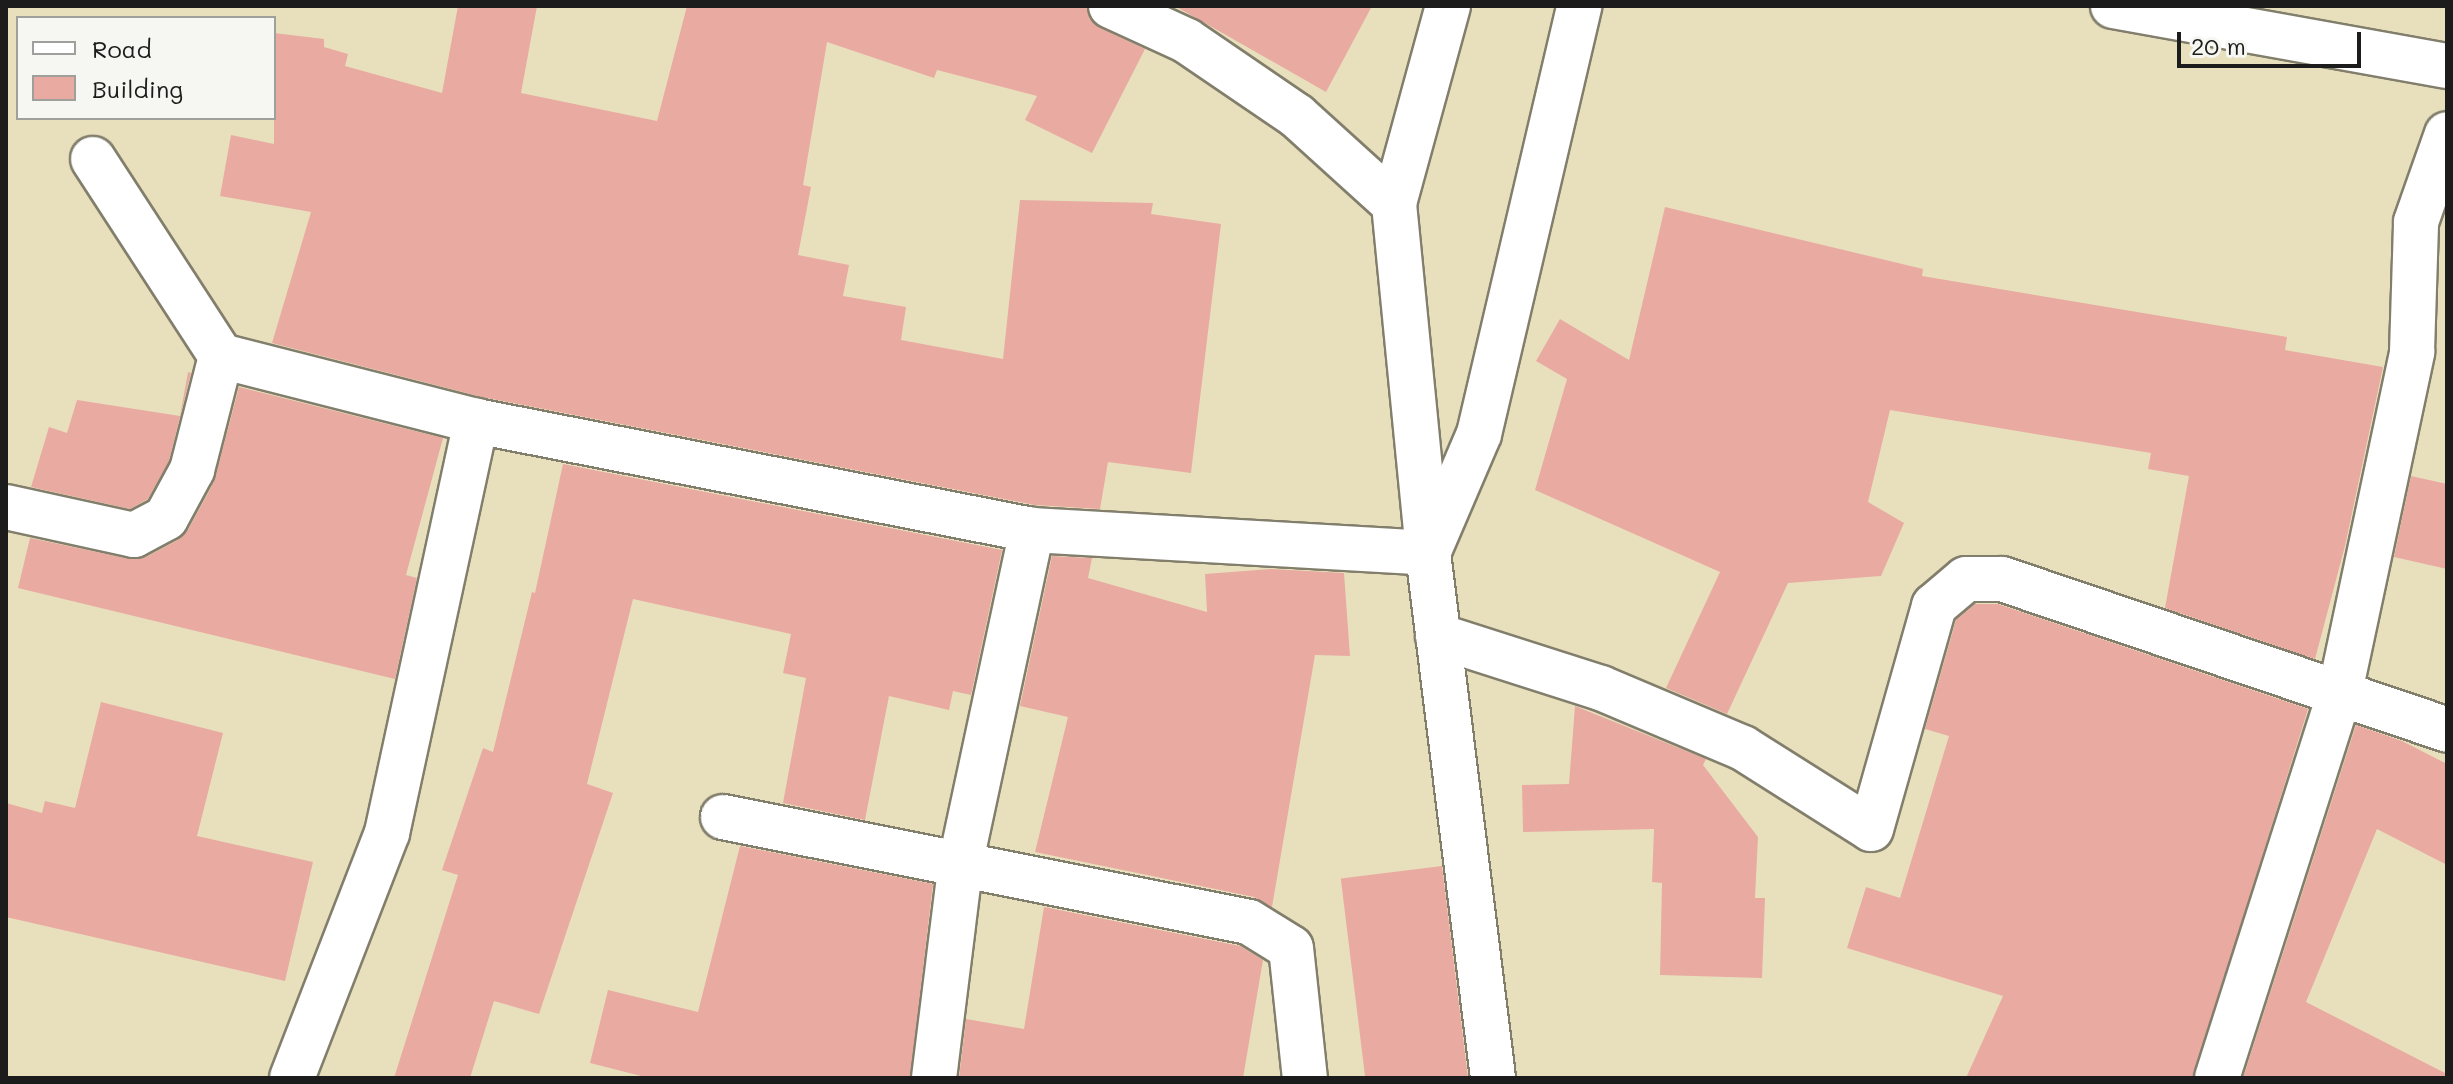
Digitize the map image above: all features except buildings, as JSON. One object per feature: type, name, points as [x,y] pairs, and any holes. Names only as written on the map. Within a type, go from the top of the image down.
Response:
[{"type":"street","points":[[1111,6],[1187,41],[1297,116],[1394,204]]},
{"type":"street","points":[[1448,6],[1394,204],[1428,553],[1493,1078]]},
{"type":"street","points":[[1428,553],[1479,434],[1579,6]]},
{"type":"street","points":[[2113,6],[2447,66]]},
{"type":"street","points":[[2217,1078],[2340,692],[2412,352],[2416,222],[2447,134]]},
{"type":"street","points":[[93,159],[221,356],[476,421],[1032,530],[1428,553]]},
{"type":"street","points":[[6,507],[134,535],[166,518],[192,470],[221,356]]},
{"type":"street","points":[[292,1078],[387,833],[476,421]]},
{"type":"street","points":[[934,1078],[961,861],[1032,530]]},
{"type":"street","points":[[1438,636],[1601,688],[1743,748],[1871,829],[1934,606],[1966,579],[2002,579],[2447,730]]},
{"type":"street","points":[[723,817],[959,866],[961,861]]},
{"type":"street","points":[[961,861],[1249,922],[1291,948],[1305,1078]]}]
